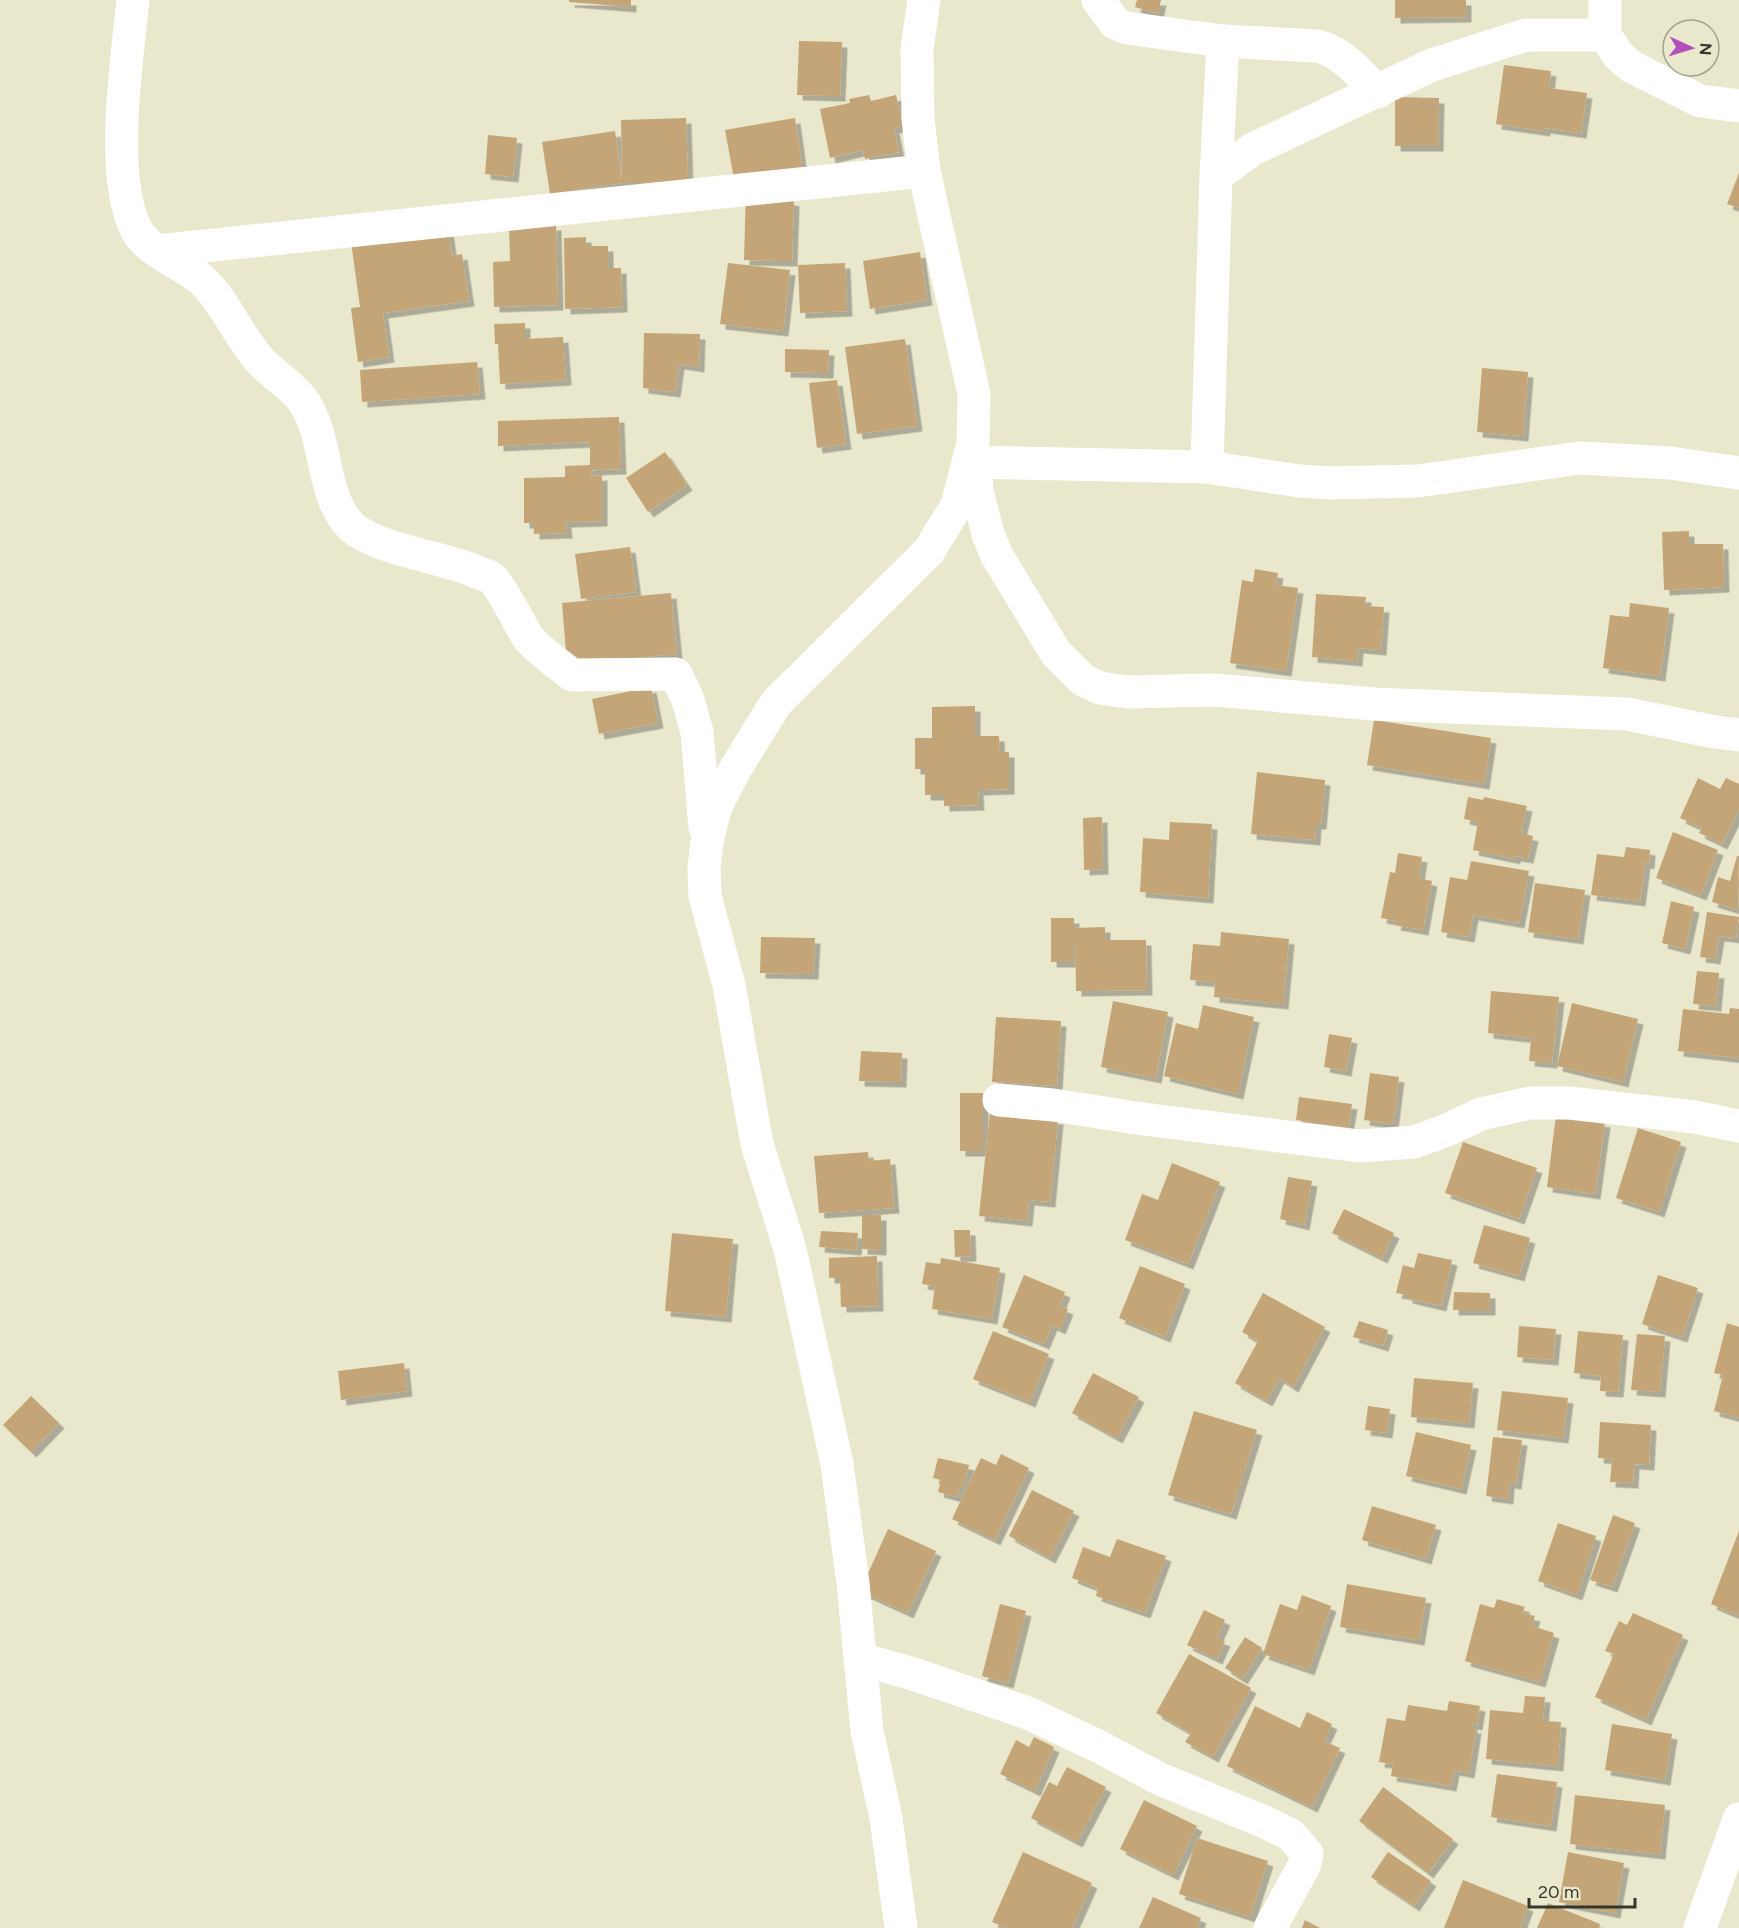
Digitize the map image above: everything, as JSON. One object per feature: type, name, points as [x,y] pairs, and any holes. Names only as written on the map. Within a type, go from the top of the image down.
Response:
[{"type":"street","points":[[134,0],[126,75],[123,140],[124,196],[136,230],[157,251],[186,268],[208,286],[259,360],[301,399],[316,423],[332,492],[341,513],[352,527],[367,537],[387,545],[463,566],[492,579],[529,639],[572,675],[676,674],[688,700],[697,732],[702,814],[707,842]]},
{"type":"street","points":[[924,0],[917,49],[918,119],[924,171],[974,394],[974,453],[977,491],[987,534],[997,555],[1056,652],[1083,680],[1100,688],[1127,692],[1215,690],[1374,704],[1627,714],[1739,735]]},
{"type":"street","points":[[1098,0],[1115,23],[1126,28],[1223,41],[1317,46],[1329,49],[1346,60],[1378,92]]},
{"type":"street","points":[[1605,0],[1605,35],[1618,55],[1632,67],[1700,101],[1739,106]]},
{"type":"street","points":[[1216,176],[1253,149],[1432,65],[1526,35],[1605,35]]},
{"type":"street","points":[[1207,467],[1216,176],[1223,41]]},
{"type":"street","points":[[157,251],[924,171]]},
{"type":"street","points":[[974,453],[1207,467],[1299,481],[1340,483],[1418,482],[1580,458],[1670,463],[1739,473]]},
{"type":"street","points":[[901,1928],[886,1818],[867,1731],[853,1583],[837,1464],[790,1249],[757,1144],[729,985],[705,896],[704,868],[707,842],[720,798],[776,703],[930,551],[957,505],[974,453]]},
{"type":"street","points":[[999,1100],[1053,1105],[1143,1119],[1360,1146],[1414,1142],[1481,1114],[1530,1103],[1569,1103],[1695,1117],[1739,1126]]},
{"type":"street","points":[[860,1659],[910,1673],[1028,1713],[1160,1779],[1291,1835],[1307,1854],[1305,1864],[1270,1928]]},
{"type":"street","points":[[1700,1928],[1736,1836]]},
{"type":"building","points":[[569,0],[631,0],[631,7],[569,2]]},
{"type":"building","points":[[1137,0],[1161,0],[1158,14],[1135,7]]},
{"type":"building","points":[[1395,0],[1466,0],[1466,17],[1395,18]]},
{"type":"building","points":[[799,41],[842,42],[840,96],[797,95]]},
{"type":"building","points":[[1504,65],[1551,71],[1549,88],[1587,93],[1581,133],[1545,128],[1545,131],[1496,124]]},
{"type":"building","points":[[869,95],[871,101],[896,95],[903,126],[894,128],[899,152],[865,159],[863,150],[830,158],[820,109],[850,103],[849,99]]},
{"type":"building","points":[[1395,97],[1439,98],[1438,146],[1395,146]]},
{"type":"building","points":[[686,118],[688,182],[622,183],[550,194],[542,142],[615,131],[622,182],[621,120]]},
{"type":"building","points":[[795,118],[802,168],[734,179],[725,130]]},
{"type":"building","points":[[488,135],[517,138],[513,177],[485,174]]},
{"type":"building","points":[[1739,173],[1739,208],[1727,204]]},
{"type":"building","points":[[746,189],[794,201],[792,261],[744,260]]},
{"type":"building","points":[[556,225],[558,305],[494,307],[493,262],[510,261],[509,227]]},
{"type":"building","points":[[448,228],[452,256],[462,254],[469,301],[383,313],[389,357],[358,362],[351,308],[360,307],[351,242]]},
{"type":"building","points":[[586,237],[586,246],[608,246],[608,268],[621,268],[622,307],[565,309],[564,238]]},
{"type":"building","points":[[920,252],[927,300],[870,309],[863,261]]},
{"type":"building","points":[[728,263],[790,270],[783,331],[720,324]]},
{"type":"building","points":[[845,263],[847,311],[800,313],[798,265]]},
{"type":"building","points":[[525,323],[525,339],[563,337],[566,380],[500,384],[498,344],[495,344],[494,324]]},
{"type":"building","points":[[644,333],[700,334],[699,367],[679,364],[675,392],[643,388]]},
{"type":"building","points":[[905,339],[917,426],[857,434],[845,347]]},
{"type":"building","points":[[785,349],[829,350],[828,373],[785,372]]},
{"type":"building","points":[[477,362],[480,394],[362,402],[360,370]]},
{"type":"building","points":[[1482,368],[1528,372],[1523,436],[1477,432]]},
{"type":"building","points":[[837,380],[846,444],[817,448],[809,383]]},
{"type":"building","points":[[619,417],[621,469],[592,470],[591,476],[602,475],[602,521],[566,522],[567,533],[534,534],[534,523],[524,523],[524,478],[565,477],[565,466],[590,465],[590,442],[498,446],[498,421]]},
{"type":"building","points":[[665,452],[687,485],[648,512],[626,478]]},
{"type":"building","points":[[1689,531],[1689,544],[1723,544],[1724,587],[1664,590],[1662,532]]},
{"type":"building","points":[[630,547],[636,592],[581,599],[575,554]]},
{"type":"building","points":[[1255,569],[1278,573],[1276,585],[1298,588],[1286,671],[1230,663],[1242,580],[1253,582]]},
{"type":"building","points":[[671,593],[677,654],[567,664],[562,603]]},
{"type":"building","points":[[1316,594],[1366,597],[1365,606],[1384,607],[1381,650],[1358,648],[1357,661],[1312,657]]},
{"type":"building","points":[[1630,603],[1669,608],[1660,676],[1603,668],[1610,615],[1629,617]]},
{"type":"building","points":[[651,687],[658,723],[599,734],[592,699]]},
{"type":"building","points":[[975,706],[975,736],[999,736],[1000,752],[1009,752],[1009,789],[978,790],[979,805],[944,806],[944,795],[925,795],[925,769],[915,769],[915,738],[932,738],[932,707]]},
{"type":"building","points":[[1374,720],[1491,738],[1484,784],[1367,765]]},
{"type":"building","points":[[1257,772],[1325,780],[1321,824],[1316,824],[1315,840],[1251,834]]},
{"type":"building","points":[[1698,778],[1720,789],[1726,778],[1739,784],[1739,809],[1722,844],[1699,833],[1702,828],[1680,818]]},
{"type":"building","points":[[1468,797],[1483,800],[1484,797],[1527,806],[1521,833],[1533,836],[1528,858],[1515,856],[1515,859],[1473,850],[1478,822],[1464,819]]},
{"type":"building","points":[[1102,817],[1103,869],[1084,870],[1083,818]]},
{"type":"building","points":[[1170,822],[1212,824],[1208,898],[1140,892],[1143,838],[1169,840]]},
{"type":"building","points":[[1673,832],[1718,850],[1701,895],[1656,878]]},
{"type":"building","points":[[1626,847],[1650,850],[1649,864],[1645,863],[1640,901],[1591,895],[1597,854],[1624,857]]},
{"type":"building","points":[[1398,853],[1422,857],[1419,878],[1432,881],[1423,930],[1395,925],[1396,921],[1381,918],[1390,872],[1395,873]]},
{"type":"building","points":[[1737,856],[1739,856],[1738,910],[1712,902],[1718,877],[1730,881]]},
{"type":"building","points":[[1471,861],[1529,871],[1519,923],[1473,915],[1469,937],[1441,932],[1450,877],[1467,880]]},
{"type":"building","points":[[1535,883],[1585,890],[1578,939],[1528,932]]},
{"type":"building","points":[[1671,901],[1694,907],[1685,949],[1662,943]]},
{"type":"building","points":[[1707,912],[1739,917],[1736,938],[1719,936],[1715,959],[1700,957]]},
{"type":"building","points":[[1051,918],[1074,918],[1074,962],[1051,962]]},
{"type":"building","points":[[1105,927],[1105,940],[1146,940],[1147,990],[1076,991],[1075,928]]},
{"type":"building","points":[[1221,932],[1289,939],[1283,1004],[1214,997],[1215,982],[1190,980],[1193,944],[1220,946]]},
{"type":"building","points":[[761,937],[815,938],[813,974],[760,973]]},
{"type":"building","points":[[1697,971],[1719,973],[1716,1006],[1693,1004]]},
{"type":"building","points":[[1491,991],[1559,997],[1552,1063],[1529,1061],[1531,1038],[1488,1033]]},
{"type":"building","points":[[1113,1001],[1168,1012],[1156,1078],[1101,1067]]},
{"type":"building","points":[[1572,1003],[1638,1019],[1623,1082],[1557,1066]]},
{"type":"building","points":[[1203,1005],[1254,1017],[1238,1094],[1164,1076],[1176,1023],[1198,1029]]},
{"type":"building","points":[[1730,1008],[1739,1009],[1739,1058],[1678,1051],[1683,1009],[1729,1014]]},
{"type":"building","points":[[996,1017],[1061,1021],[1057,1086],[992,1082]]},
{"type":"building","points":[[1329,1034],[1352,1038],[1346,1071],[1324,1067]]},
{"type":"building","points":[[861,1051],[902,1053],[901,1082],[859,1081]]},
{"type":"building","points":[[1370,1073],[1399,1077],[1393,1124],[1364,1120]]},
{"type":"building","points":[[960,1093],[983,1093],[983,1151],[960,1151]]},
{"type":"building","points":[[1299,1097],[1352,1104],[1348,1128],[1296,1120]]},
{"type":"building","points":[[990,1112],[1058,1119],[1050,1202],[1029,1200],[1027,1221],[979,1216]]},
{"type":"building","points":[[1556,1115],[1605,1122],[1595,1194],[1547,1187]]},
{"type":"building","points":[[1638,1128],[1681,1142],[1659,1212],[1616,1198]]},
{"type":"building","points":[[1463,1142],[1537,1168],[1519,1219],[1445,1193]]},
{"type":"building","points":[[868,1152],[869,1161],[890,1159],[894,1208],[819,1213],[814,1156]]},
{"type":"building","points":[[1172,1163],[1220,1182],[1188,1264],[1125,1240],[1142,1194],[1158,1200]]},
{"type":"building","points":[[1288,1177],[1312,1181],[1304,1225],[1280,1219]]},
{"type":"building","points":[[1344,1209],[1394,1233],[1382,1258],[1332,1233]]},
{"type":"building","points":[[862,1215],[881,1215],[881,1250],[862,1249]]},
{"type":"building","points":[[1484,1225],[1530,1238],[1519,1276],[1473,1263]]},
{"type":"building","points":[[954,1230],[970,1230],[971,1256],[955,1257]]},
{"type":"building","points":[[821,1231],[858,1233],[856,1250],[819,1247]]},
{"type":"building","points":[[672,1233],[733,1239],[726,1317],[665,1311]]},
{"type":"building","points":[[1418,1253],[1452,1260],[1441,1306],[1396,1293],[1403,1265],[1414,1268]]},
{"type":"building","points":[[877,1256],[878,1306],[841,1307],[840,1278],[829,1278],[829,1258]]},
{"type":"building","points":[[941,1258],[1000,1268],[992,1319],[932,1309],[935,1286],[922,1284],[926,1262],[940,1264]]},
{"type":"building","points":[[1140,1266],[1185,1284],[1165,1337],[1119,1318]]},
{"type":"building","points":[[1024,1275],[1065,1292],[1060,1306],[1068,1309],[1060,1329],[1052,1325],[1044,1344],[1002,1327]]},
{"type":"building","points":[[1658,1275],[1698,1288],[1682,1337],[1642,1324]]},
{"type":"building","points":[[1454,1292],[1490,1293],[1490,1310],[1453,1310]]},
{"type":"building","points":[[1263,1293],[1325,1327],[1293,1387],[1279,1378],[1267,1401],[1235,1383],[1258,1341],[1242,1332]]},
{"type":"building","points":[[1359,1321],[1388,1330],[1383,1346],[1353,1337]]},
{"type":"building","points":[[1727,1323],[1739,1327],[1739,1418],[1714,1411],[1723,1375],[1714,1373]]},
{"type":"building","points":[[1519,1326],[1556,1329],[1553,1360],[1517,1357]]},
{"type":"building","points":[[993,1331],[1049,1354],[1030,1402],[973,1379]]},
{"type":"building","points":[[1578,1331],[1623,1335],[1618,1392],[1600,1391],[1601,1376],[1574,1373]]},
{"type":"building","points":[[1637,1334],[1665,1336],[1660,1392],[1631,1390]]},
{"type":"building","points":[[404,1363],[407,1391],[341,1400],[338,1371]]},
{"type":"building","points":[[1093,1373],[1139,1397],[1117,1438],[1072,1413]]},
{"type":"building","points":[[1414,1378],[1473,1383],[1469,1423],[1411,1417]]},
{"type":"building","points":[[1502,1391],[1568,1398],[1563,1438],[1497,1430]]},
{"type":"building","points":[[31,1396],[59,1423],[31,1452],[3,1425]]},
{"type":"building","points":[[1368,1406],[1390,1409],[1387,1433],[1365,1430]]},
{"type":"building","points":[[1194,1411],[1257,1430],[1231,1514],[1168,1495]]},
{"type":"building","points":[[1600,1422],[1651,1425],[1649,1465],[1634,1464],[1633,1483],[1610,1482],[1612,1459],[1598,1458]]},
{"type":"building","points":[[1416,1432],[1471,1445],[1461,1489],[1406,1476]]},
{"type":"building","points":[[1493,1437],[1522,1440],[1516,1484],[1509,1483],[1508,1499],[1486,1496]]},
{"type":"building","points":[[1001,1454],[1029,1468],[995,1540],[952,1519],[981,1458],[996,1465]]},
{"type":"building","points":[[938,1458],[969,1465],[964,1487],[960,1486],[957,1497],[938,1492],[941,1480],[933,1478]]},
{"type":"building","points":[[1032,1490],[1074,1511],[1050,1558],[1009,1536]]},
{"type":"building","points":[[1372,1506],[1436,1525],[1426,1559],[1362,1540]]},
{"type":"building","points":[[1613,1515],[1635,1523],[1612,1587],[1590,1580]]},
{"type":"building","points":[[1558,1523],[1596,1536],[1577,1595],[1538,1581]]},
{"type":"building","points":[[888,1529],[936,1551],[908,1613],[860,1591]]},
{"type":"building","points":[[1739,1531],[1739,1616],[1711,1604]]},
{"type":"building","points":[[1117,1539],[1166,1556],[1145,1613],[1096,1596],[1098,1588],[1072,1578],[1083,1547],[1110,1557]]},
{"type":"building","points":[[1347,1584],[1426,1598],[1419,1640],[1340,1627]]},
{"type":"building","points":[[1302,1595],[1331,1606],[1309,1670],[1263,1654],[1280,1604],[1297,1610]]},
{"type":"building","points":[[1497,1599],[1525,1607],[1522,1613],[1535,1616],[1532,1626],[1554,1633],[1540,1682],[1465,1661],[1480,1604],[1494,1608]]},
{"type":"building","points":[[1000,1604],[1026,1611],[1008,1683],[982,1676]]},
{"type":"building","points":[[1204,1610],[1225,1620],[1217,1638],[1225,1641],[1217,1659],[1187,1645]]},
{"type":"building","points":[[1633,1613],[1683,1635],[1646,1720],[1595,1697],[1614,1654],[1605,1651],[1619,1621],[1627,1625]]},
{"type":"building","points":[[1245,1637],[1262,1648],[1242,1679],[1225,1668]]},
{"type":"building","points":[[1189,1654],[1251,1688],[1213,1757],[1185,1742],[1191,1733],[1156,1713]]},
{"type":"building","points":[[1525,1696],[1545,1697],[1543,1721],[1561,1722],[1558,1766],[1486,1759],[1490,1710],[1523,1713]]},
{"type":"building","points":[[1449,1701],[1480,1706],[1477,1725],[1472,1724],[1472,1728],[1476,1728],[1469,1773],[1454,1770],[1451,1786],[1391,1776],[1393,1764],[1379,1762],[1387,1718],[1405,1721],[1408,1705],[1447,1711]]},
{"type":"building","points":[[1255,1706],[1300,1728],[1307,1712],[1332,1724],[1324,1741],[1340,1748],[1312,1807],[1227,1766]]},
{"type":"building","points":[[1612,1724],[1672,1734],[1665,1780],[1605,1770]]},
{"type":"building","points":[[1034,1737],[1054,1747],[1035,1791],[1000,1774],[1016,1740],[1029,1747]]},
{"type":"building","points":[[1067,1767],[1106,1787],[1077,1842],[1031,1818],[1049,1782],[1057,1786]]},
{"type":"building","points":[[1497,1774],[1557,1782],[1551,1826],[1491,1817]]},
{"type":"building","points":[[1383,1787],[1453,1839],[1428,1873],[1359,1821]]},
{"type":"building","points":[[1575,1795],[1665,1805],[1660,1854],[1570,1844]]},
{"type":"building","points":[[1144,1800],[1197,1826],[1173,1875],[1120,1849]]},
{"type":"building","points":[[1197,1838],[1268,1861],[1250,1917],[1179,1894]]},
{"type":"building","points":[[1023,1852],[1092,1883],[1072,1928],[1007,1928],[992,1922]]},
{"type":"building","points":[[1388,1852],[1431,1881],[1414,1906],[1371,1877]]},
{"type":"building","points":[[1568,1852],[1624,1863],[1615,1913],[1559,1902]]},
{"type":"building","points":[[1463,1880],[1528,1906],[1520,1928],[1444,1928]]},
{"type":"building","points":[[1153,1897],[1201,1918],[1197,1928],[1139,1928]]},
{"type":"building","points":[[1548,1903],[1600,1924],[1599,1928],[1537,1928]]},
{"type":"building","points":[[1305,1920],[1320,1928],[1302,1928]]}]
